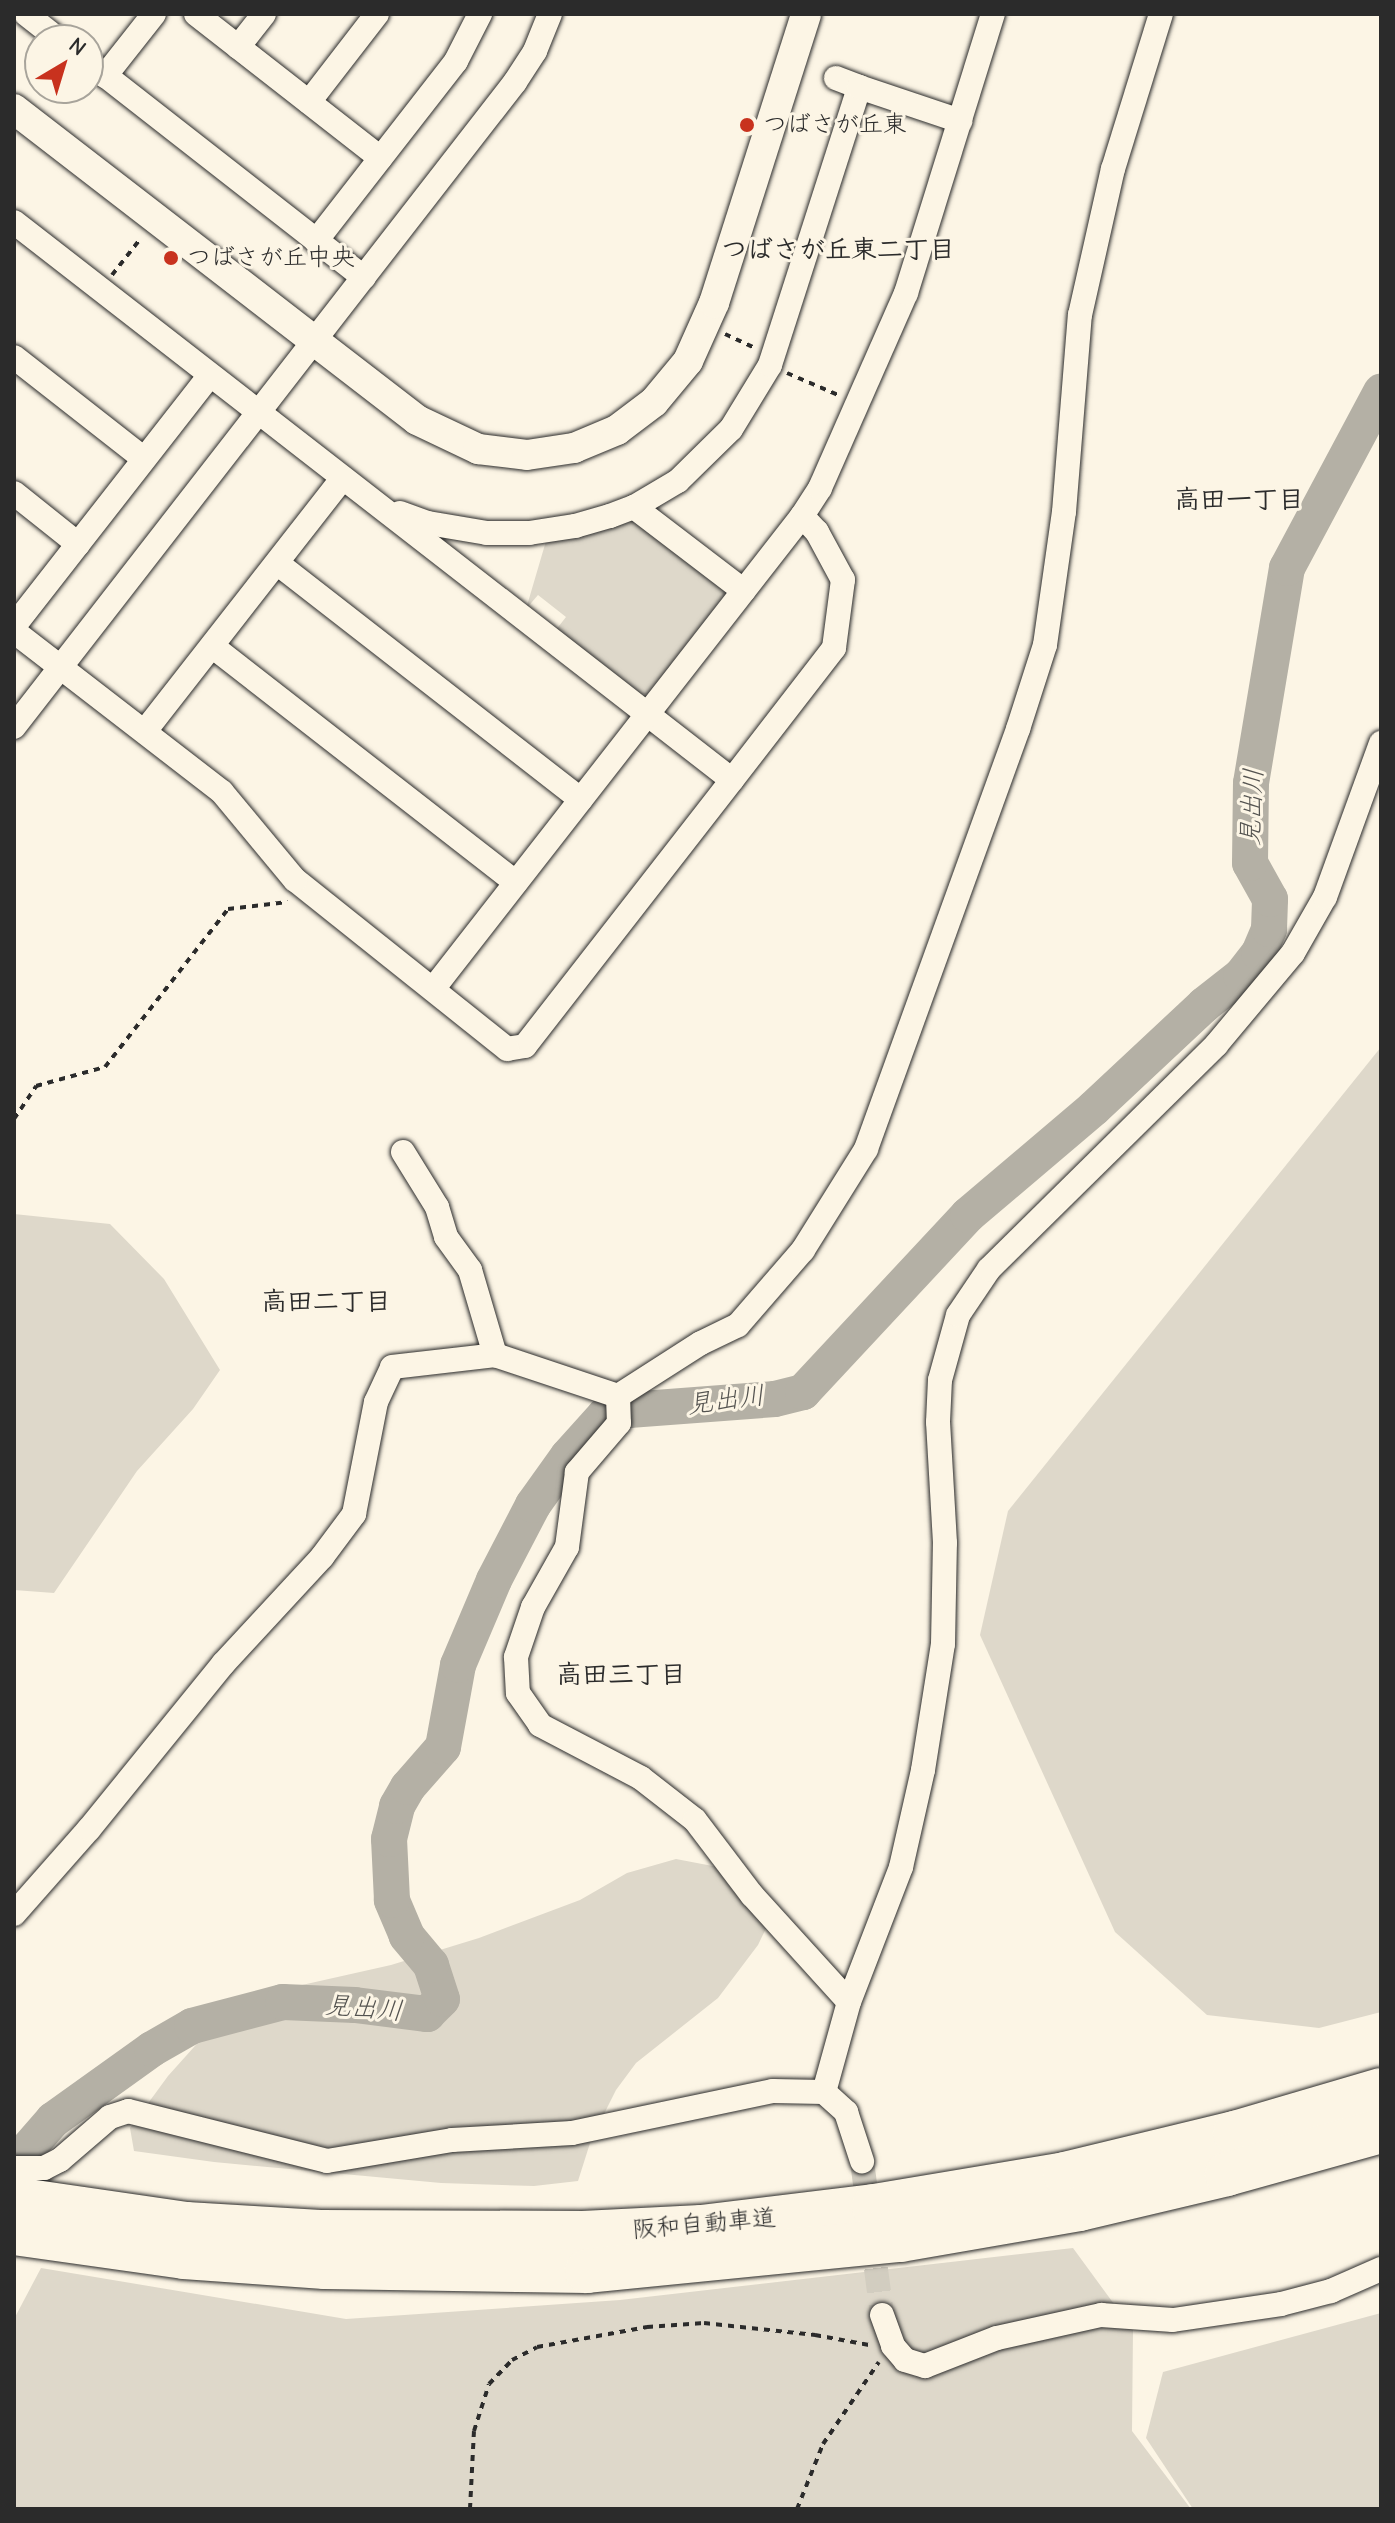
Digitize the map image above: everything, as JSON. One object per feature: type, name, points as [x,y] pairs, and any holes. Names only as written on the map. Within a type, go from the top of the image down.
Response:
[{"type":"highway","name":"阪和自動車道","points":[[14,2233],[185,2240],[583,2233],[701,2227],[874,2206],[1065,2174],[1235,2133],[1381,2090]]},
{"type":"highway","name":"阪和自動車道","points":[[14,2199],[185,2240],[465,2271],[587,2271],[721,2261],[900,2240],[1079,2209],[1227,2174],[1381,2131]]},
{"type":"street","points":[[104,62],[154,14]]},
{"type":"street","points":[[196,14],[380,158]]},
{"type":"street","points":[[238,47],[264,14]]},
{"type":"street","points":[[309,102],[377,14]]},
{"type":"street","points":[[316,241],[456,61],[480,14]]},
{"type":"street","points":[[14,727],[515,82],[535,51],[550,14]]},
{"type":"street","points":[[14,109],[417,420],[478,449],[527,455],[574,448],[617,430],[654,402],[688,361],[704,326],[806,14]]},
{"type":"street","points":[[618,1396],[701,1343],[738,1325],[803,1250],[866,1149],[1013,744],[1045,645],[1064,512],[1080,315],[1113,169],[1161,14]]},
{"type":"street","points":[[433,989],[802,516],[820,488],[906,293],[960,121],[988,15]]},
{"type":"street","points":[[104,74],[364,278]]},
{"type":"street","points":[[376,503],[428,523],[487,533],[529,533],[575,526],[634,507],[678,481],[704,459],[731,429],[772,360],[848,82],[960,121]]},
{"type":"street","points":[[14,222],[732,780]]},
{"type":"street","points":[[14,357],[144,459]]},
{"type":"street","points":[[210,375],[14,629],[222,792],[295,880],[507,1049],[525,1046],[834,648],[843,580],[817,532],[802,516]]},
{"type":"street","points":[[145,731],[343,478]]},
{"type":"street","points":[[14,493],[78,544]]},
{"type":"street","points":[[634,507],[744,591]]},
{"type":"street","points":[[277,563],[581,800]]},
{"type":"street","points":[[212,646],[516,883]]},
{"type":"street","points":[[824,2092],[849,2002],[901,1867],[923,1770],[943,1644],[945,1543],[938,1422],[940,1380],[958,1315],[989,1269],[1216,1045],[1293,953],[1325,897],[1381,743]]},
{"type":"street","points":[[403,1152],[437,1207],[446,1237],[470,1270],[495,1355]]},
{"type":"street","points":[[14,1914],[89,1829],[223,1664],[322,1557],[354,1514],[376,1402],[392,1367],[495,1355],[618,1396]]},
{"type":"street","points":[[618,1396],[619,1423],[577,1472],[567,1547],[533,1607],[516,1657],[518,1693],[540,1725],[641,1778],[695,1820],[752,1895],[849,2002]]},
{"type":"street","points":[[14,2168],[44,2168],[60,2160],[110,2117],[128,2111],[327,2161],[452,2140],[572,2133],[773,2091],[824,2092],[846,2112],[862,2161]]},
{"type":"street","points":[[882,2315],[886,2346],[905,2360],[925,2366],[997,2338],[1101,2315],[1173,2320],[1281,2304],[1331,2291],[1381,2269]]},
{"type":"path","points":[[100,289],[156,219]]},
{"type":"path","points":[[704,326],[857,404]]},
{"type":"path","points":[[14,1119],[36,1086],[105,1067],[228,909],[318,898]]},
{"type":"path","points":[[470,2509],[474,2431],[489,2384],[512,2360],[537,2347],[647,2327],[704,2323],[886,2346],[823,2444],[797,2509]]},
{"type":"shaded area","points":[[625,519],[639,522],[723,587],[725,597],[650,694],[637,694],[555,631],[566,617],[538,595],[526,609],[546,541]]},
{"type":"shaded area","points":[[1381,1047],[1381,2012],[1319,2028],[1207,2015],[1115,1932],[980,1635],[1008,1511]]},
{"type":"shaded area","points":[[14,1214],[110,1224],[164,1279],[220,1370],[193,1409],[137,1471],[54,1593],[14,1590]]},
{"type":"shaded area","points":[[676,1859],[723,1868],[769,1922],[758,1945],[718,1998],[636,2063],[616,2090],[591,2140],[578,2181],[534,2186],[441,2183],[214,2162],[134,2151],[130,2128],[168,2076],[220,2018],[302,1985],[391,1965],[479,1938],[580,1900],[627,1873]]},
{"type":"shaded area","points":[[1073,2248],[1133,2330],[1132,2431],[1191,2509],[14,2509],[14,2319],[41,2268],[346,2319],[620,2300]]},
{"type":"shaded area","points":[[1381,2313],[1381,2509],[1193,2509],[1146,2438],[1163,2372]]},
{"type":"waterway","name":"見出川","points":[[15,2202],[25,2152],[53,2120],[152,2049],[192,2026],[283,2002],[355,2005],[427,2014],[442,1999],[431,1965],[407,1936],[392,1900],[389,1839],[397,1806],[408,1787],[443,1747],[458,1665],[494,1580],[533,1505],[568,1456],[605,1415],[629,1410],[775,1399],[803,1392],[968,1215],[1094,1108],[1204,1005],[1241,976],[1259,953],[1269,929],[1270,899],[1250,863],[1251,783],[1287,568],[1381,392]]},
{"type":"tunnel","points":[[862,2161],[882,2315]]},
{"type":"place","name":"つばさが丘東","points":[[747,125]]},
{"type":"place","name":"つばさが丘中央","points":[[171,258]]},
{"type":"district","name":"つばさが丘東二丁目","points":[[838,251]]},
{"type":"district","name":"高田一丁目","points":[[1239,501]]},
{"type":"district","name":"高田二丁目","points":[[326,1303]]},
{"type":"district","name":"高田三丁目","points":[[621,1676]]}]
